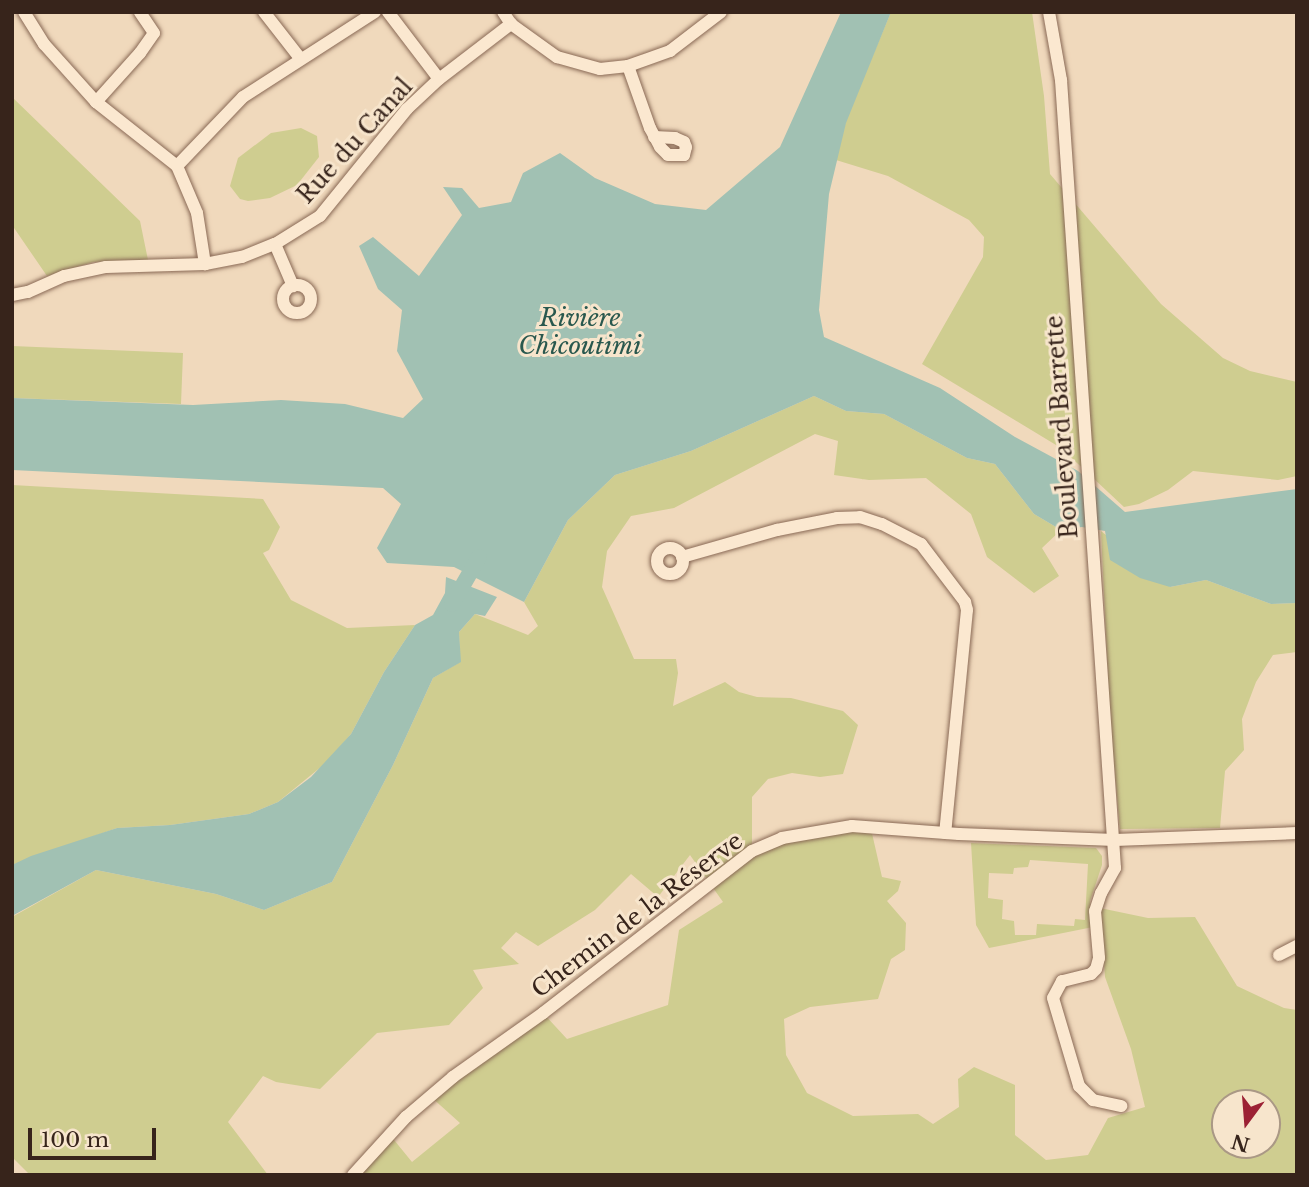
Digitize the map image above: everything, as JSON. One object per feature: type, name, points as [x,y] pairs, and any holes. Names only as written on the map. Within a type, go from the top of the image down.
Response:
[{"type":"street","points":[[24,12],[44,44],[96,102],[177,166],[197,214],[205,264]]},
{"type":"street","points":[[96,102],[154,33],[140,12]]},
{"type":"street","points":[[264,12],[300,58]]},
{"type":"street","points":[[177,166],[243,97],[375,12]]},
{"type":"street","points":[[388,12],[439,79]]},
{"type":"street","points":[[503,12],[511,24],[557,57],[600,69],[628,66],[670,51],[721,12]]},
{"type":"street","name":"Boulevard Barrette","points":[[1049,12],[1061,79],[1094,597],[1115,841],[1115,868],[1101,893],[1095,911],[1098,958],[1096,969],[1091,974],[1062,981],[1053,998],[1079,1086],[1093,1100],[1121,1106]]},
{"type":"street","name":"Rue du Canal","points":[[12,295],[28,292],[64,276],[106,267],[205,264],[242,257],[275,244],[320,216],[356,176],[407,109],[439,79],[511,24]]},
{"type":"street","points":[[628,66],[654,137]]},
{"type":"street","points":[[275,244],[293,286]]},
{"type":"street","points":[[682,557],[777,530],[837,518],[860,517],[882,524],[921,544],[965,602],[967,610],[945,833]]},
{"type":"street","name":"Chemin de la Réserve","points":[[353,1175],[407,1117],[438,1090],[752,851],[782,838],[852,826],[1115,841],[1297,833]]},
{"type":"street","points":[[1279,955],[1297,946]]},
{"type":"shaded area","points":[[891,12],[1032,12],[1044,96],[1050,174],[1161,304],[1223,358],[1250,371],[1297,382],[1297,476],[1278,480],[1193,471],[1168,490],[1139,504],[1124,507],[1061,448],[922,364],[983,257],[984,237],[969,220],[888,176],[836,160],[847,117]]},
{"type":"shaded area","points":[[12,97],[140,221],[148,260],[93,262],[47,276],[12,225]]},
{"type":"shaded area","points":[[301,128],[317,136],[319,157],[297,185],[270,198],[248,201],[240,199],[230,186],[238,158],[271,133]]},
{"type":"shaded area","points":[[12,346],[183,353],[181,404],[12,398]]},
{"type":"shaded area","points":[[814,396],[846,411],[884,414],[967,458],[995,464],[1034,514],[1061,530],[1042,548],[1059,576],[1034,593],[987,557],[971,514],[926,478],[869,480],[834,475],[838,441],[815,434],[674,508],[631,516],[607,551],[602,587],[634,659],[676,659],[678,673],[673,706],[725,682],[739,692],[757,697],[791,698],[843,711],[858,725],[843,774],[820,777],[792,773],[768,779],[752,797],[752,851],[782,838],[871,829],[882,877],[901,881],[898,891],[887,901],[906,923],[905,950],[891,959],[878,999],[810,1007],[784,1019],[786,1055],[807,1093],[853,1116],[918,1114],[933,1124],[959,1107],[958,1079],[974,1067],[1015,1085],[1015,1135],[1046,1160],[1088,1155],[1108,1118],[1145,1107],[1131,1049],[1105,977],[1100,908],[1148,918],[1195,917],[1237,986],[1284,1008],[1297,1010],[1297,1175],[363,1175],[364,1164],[390,1135],[412,1162],[460,1123],[430,1096],[543,1013],[567,1039],[668,1005],[679,930],[723,902],[690,855],[658,897],[631,874],[595,910],[538,946],[516,932],[501,948],[519,964],[473,970],[483,988],[449,1025],[377,1033],[320,1089],[276,1082],[263,1076],[228,1122],[268,1175],[30,1175],[12,1157],[12,917],[96,870],[216,894],[264,910],[332,882],[393,765],[433,678],[460,662],[459,632],[475,614],[528,635],[538,626],[524,602],[568,520],[615,475],[691,451]]},
{"type":"shaded area","points":[[12,485],[263,499],[280,527],[269,550],[263,553],[291,600],[347,628],[415,625],[384,672],[351,734],[327,762],[278,802],[249,814],[170,825],[117,828],[12,865]]},
{"type":"shaded area","points":[[1101,531],[1170,587],[1206,580],[1271,604],[1297,603],[1297,652],[1273,655],[1256,682],[1242,719],[1244,750],[1225,771],[1220,828],[1120,829],[1110,722]]},
{"type":"shaded area","points":[[971,843],[1096,848],[1102,856],[1102,865],[1090,901],[1093,927],[989,948],[976,925]],"holes":[[[1030,860],[1088,864],[1085,920],[1075,919],[1074,926],[1037,924],[1036,935],[1015,935],[1014,921],[1002,919],[1003,900],[988,898],[989,873],[1013,874],[1014,868],[1028,867]]]},
{"type":"water","name":"Rivière Chicoutimi","points":[[841,12],[891,12],[846,123],[829,194],[819,310],[824,337],[940,388],[1015,437],[1078,471],[1125,512],[1297,489],[1297,603],[1271,604],[1206,580],[1170,587],[1140,578],[1110,560],[1105,531],[1082,527],[1061,530],[1034,514],[995,464],[967,458],[884,414],[846,411],[814,396],[691,451],[615,475],[568,520],[524,602],[454,567],[387,563],[377,548],[401,504],[383,488],[12,470],[12,398],[193,405],[281,400],[345,404],[403,418],[423,399],[397,351],[402,310],[378,289],[359,246],[373,237],[419,276],[462,215],[443,187],[462,188],[479,208],[511,202],[523,173],[560,153],[595,178],[655,204],[706,210],[780,147]]},
{"type":"water","points":[[446,577],[497,597],[485,616],[475,614],[459,632],[461,662],[433,678],[393,765],[332,882],[264,910],[216,894],[96,870],[12,916],[12,865],[31,856],[117,828],[170,825],[249,814],[278,802],[311,777],[351,734],[384,672],[415,625],[433,615],[445,593]]},
{"type":"waterway","name":"Rivière Chicoutimi","points":[[452,604],[479,557]]}]
